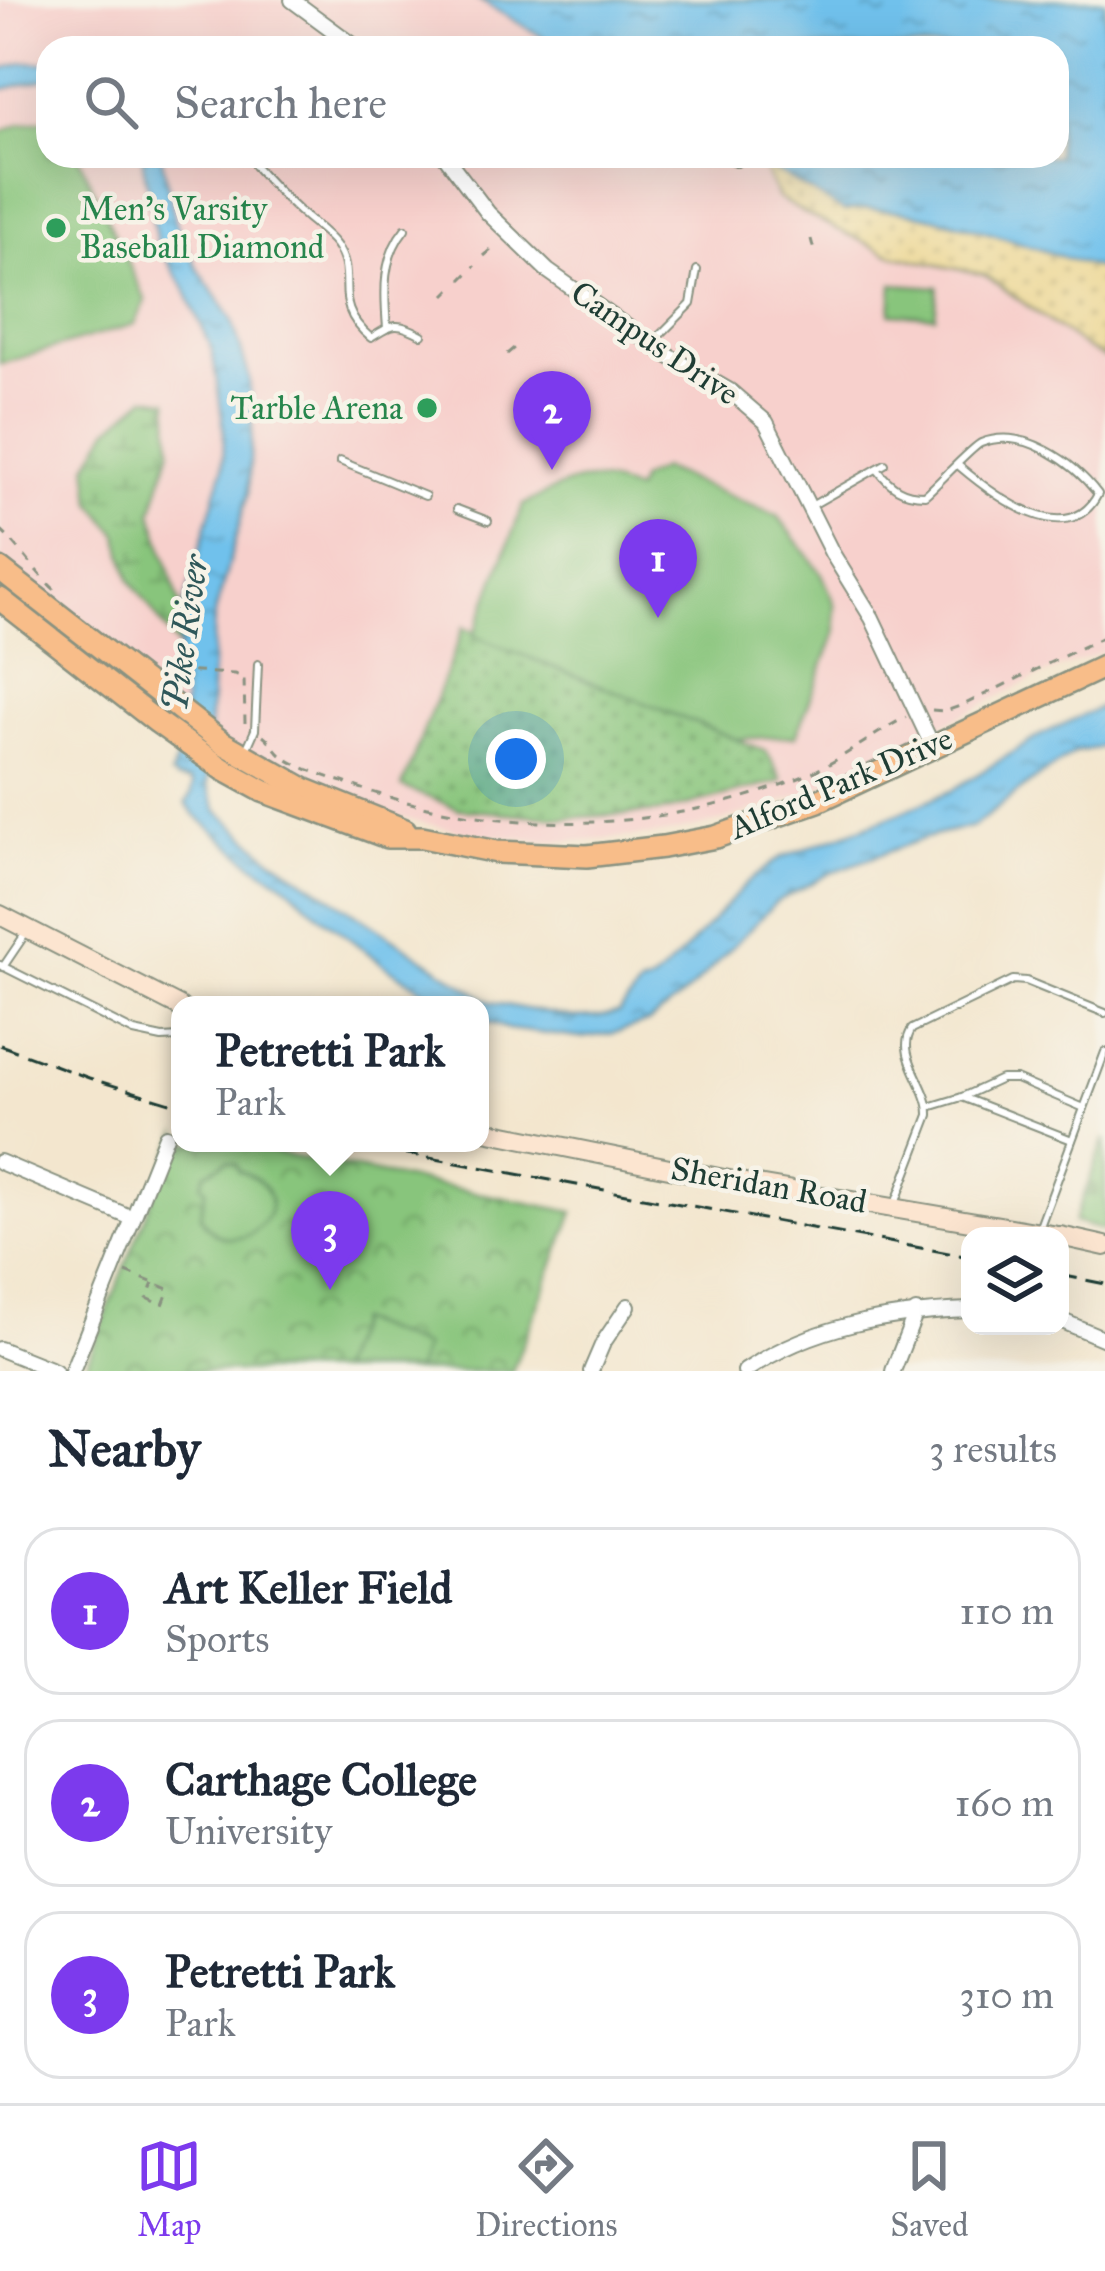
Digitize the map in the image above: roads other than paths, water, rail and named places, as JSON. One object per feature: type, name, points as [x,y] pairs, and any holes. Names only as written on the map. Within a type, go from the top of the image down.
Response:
[{"type":"main road","name":"Alford Park Drive","points":[[0,569],[163,697],[263,791],[387,837],[422,837],[497,851],[587,856],[716,837],[818,801],[1105,666]]},
{"type":"main road","name":"Alford Park Drive","points":[[0,599],[158,722],[225,757]]},
{"type":"street","points":[[292,0],[341,36]]},
{"type":"street","name":"Campus Drive","points":[[454,168],[488,213],[548,271],[651,344],[730,391],[766,422],[832,553],[878,630],[932,745]]},
{"type":"street","points":[[0,915],[171,1002]]},
{"type":"street","name":"Sheridan Road","points":[[489,1132],[734,1181],[1008,1227]]},
{"type":"street","points":[[72,1371],[166,1136]]},
{"type":"street","points":[[0,1162],[132,1218]]},
{"type":"street","name":"Sheridan Road","points":[[1069,1238],[1105,1246]]},
{"type":"street","points":[[591,1371],[628,1306]]},
{"type":"street","points":[[745,1371],[792,1343],[840,1325],[916,1312],[961,1310]]},
{"type":"street","points":[[892,1371],[916,1312]]},
{"type":"street","points":[[1069,1324],[1105,1339]]},
{"type":"street","points":[[8,1371],[7,1352],[55,1371]]},
{"type":"lane","points":[[257,168],[336,245],[343,261],[346,307],[356,326],[371,338],[400,324],[422,335]]},
{"type":"lane","points":[[387,328],[388,260],[393,243],[405,229]]},
{"type":"lane","points":[[651,344],[691,304],[697,270]]},
{"type":"lane","points":[[811,506],[881,467],[888,483],[906,495],[925,495],[977,444],[994,441],[1022,441],[1046,449],[1102,492],[1077,519],[1054,519],[1012,506],[959,466]]},
{"type":"lane","points":[[340,461],[425,496]]},
{"type":"lane","points":[[457,508],[488,521]]},
{"type":"lane","points":[[225,757],[255,730],[258,664]]},
{"type":"lane","points":[[28,930],[2,966],[134,1032],[171,1036]]},
{"type":"lane","points":[[893,1207],[929,1115],[906,1051],[905,1038],[912,1029],[1013,980],[1105,1013]]},
{"type":"lane","points":[[1039,1227],[1105,1052]]},
{"type":"lane","points":[[929,1107],[1001,1079],[1016,1079],[1084,1108]]},
{"type":"lane","points":[[962,1097],[1072,1140]]},
{"type":"water","points":[[479,0],[1105,0],[1105,271],[937,218],[870,208],[844,211],[771,168],[1069,168],[1069,36],[541,36]]},
{"type":"water","points":[[36,62],[36,81],[0,90],[0,70]]},
{"type":"water","name":"Pike River","points":[[144,168],[164,168],[176,224],[196,266],[231,318],[249,376],[248,493],[214,617],[207,784],[217,810],[270,857],[481,996],[434,996],[384,965],[195,815],[186,803],[193,785],[171,775],[179,753],[184,702],[178,663],[180,620],[223,468],[224,430],[212,349],[184,287],[157,244]]},
{"type":"water","points":[[1105,705],[1105,746],[1075,752],[974,826],[925,838],[835,871],[776,902],[688,992],[649,1022],[580,1038],[489,1022],[489,1001],[573,1018],[619,1013],[747,883],[780,858],[951,791],[1041,735]]},
{"type":"railway","points":[[0,1045],[171,1103]]},
{"type":"railway","points":[[397,1152],[961,1255]]},
{"type":"railway","points":[[1069,1277],[1105,1284]]},
{"type":"place","name":"Men's Varsity Baseball Diamond","points":[[56,228]]},
{"type":"place","name":"Tarble Arena","points":[[427,408]]},
{"type":"place","name":"Carthage College","points":[[552,470]]},
{"type":"place","name":"Art Keller Field","points":[[658,618]]},
{"type":"place","name":"Petretti Park","points":[[330,1290]]}]
